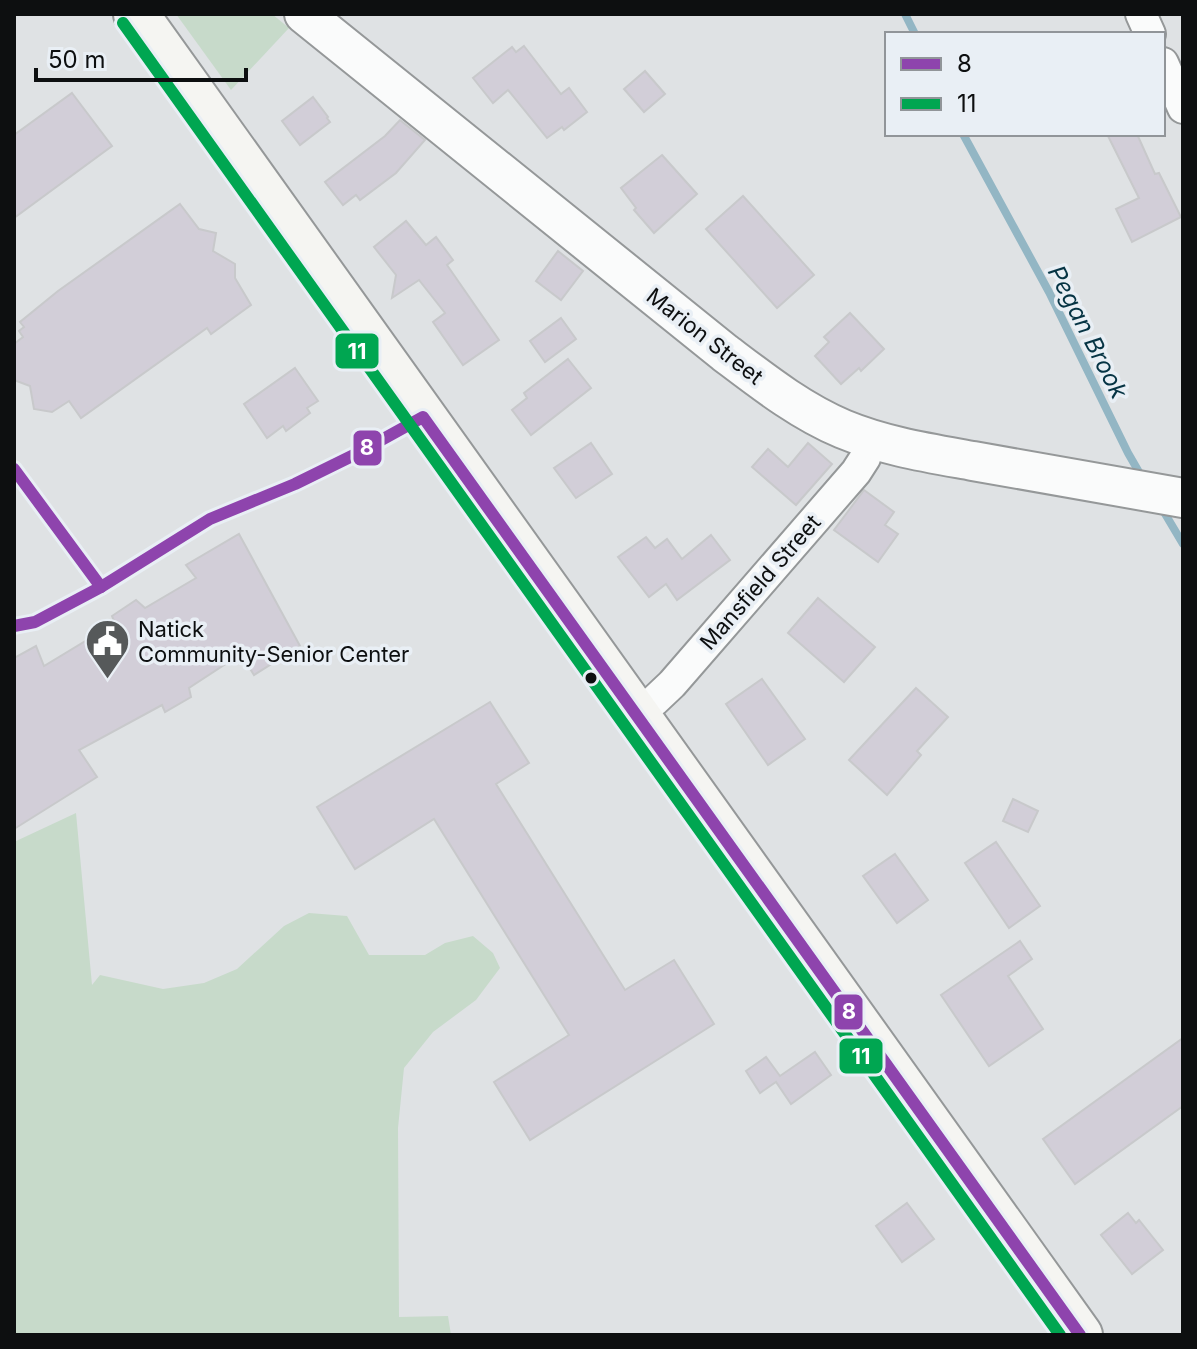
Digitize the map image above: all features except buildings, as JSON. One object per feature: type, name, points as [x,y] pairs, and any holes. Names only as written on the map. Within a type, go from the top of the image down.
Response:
[{"type":"main road","points":[[136,14],[1080,1335]]},
{"type":"street","name":"Marion Street","points":[[304,14],[736,361],[815,415],[843,429],[928,452],[1183,498]]},
{"type":"street","points":[[1165,68],[1183,108]]},
{"type":"street","name":"Mansfield Street","points":[[635,715],[672,684],[856,472],[865,458],[871,438]]},
{"type":"green space","points":[[176,14],[272,14],[289,28],[231,90]]},
{"type":"green space","points":[[76,813],[92,985],[100,975],[163,989],[204,983],[237,969],[284,926],[309,913],[347,916],[369,955],[425,955],[445,943],[473,936],[493,953],[500,968],[476,1000],[433,1032],[404,1068],[398,1128],[399,1317],[448,1316],[451,1335],[14,1335],[14,842]]},
{"type":"waterway","name":"Pegan Brook","points":[[905,14],[914,32]]},
{"type":"waterway","name":"Pegan Brook","points":[[964,136],[1049,292],[1143,479]]},
{"type":"waterway","name":"Pegan Brook","points":[[1161,507],[1183,544]]},
{"type":"transit line","name":"11","points":[[123,23],[1060,1335]]},
{"type":"transit line","name":"8","points":[[14,626],[35,622],[101,587],[210,519],[295,484],[423,417],[1080,1335]]},
{"type":"transit line","name":"8","points":[[14,469],[101,587]]},
{"type":"place","name":"Natick Community-Senior Center","points":[[107,681]]}]
